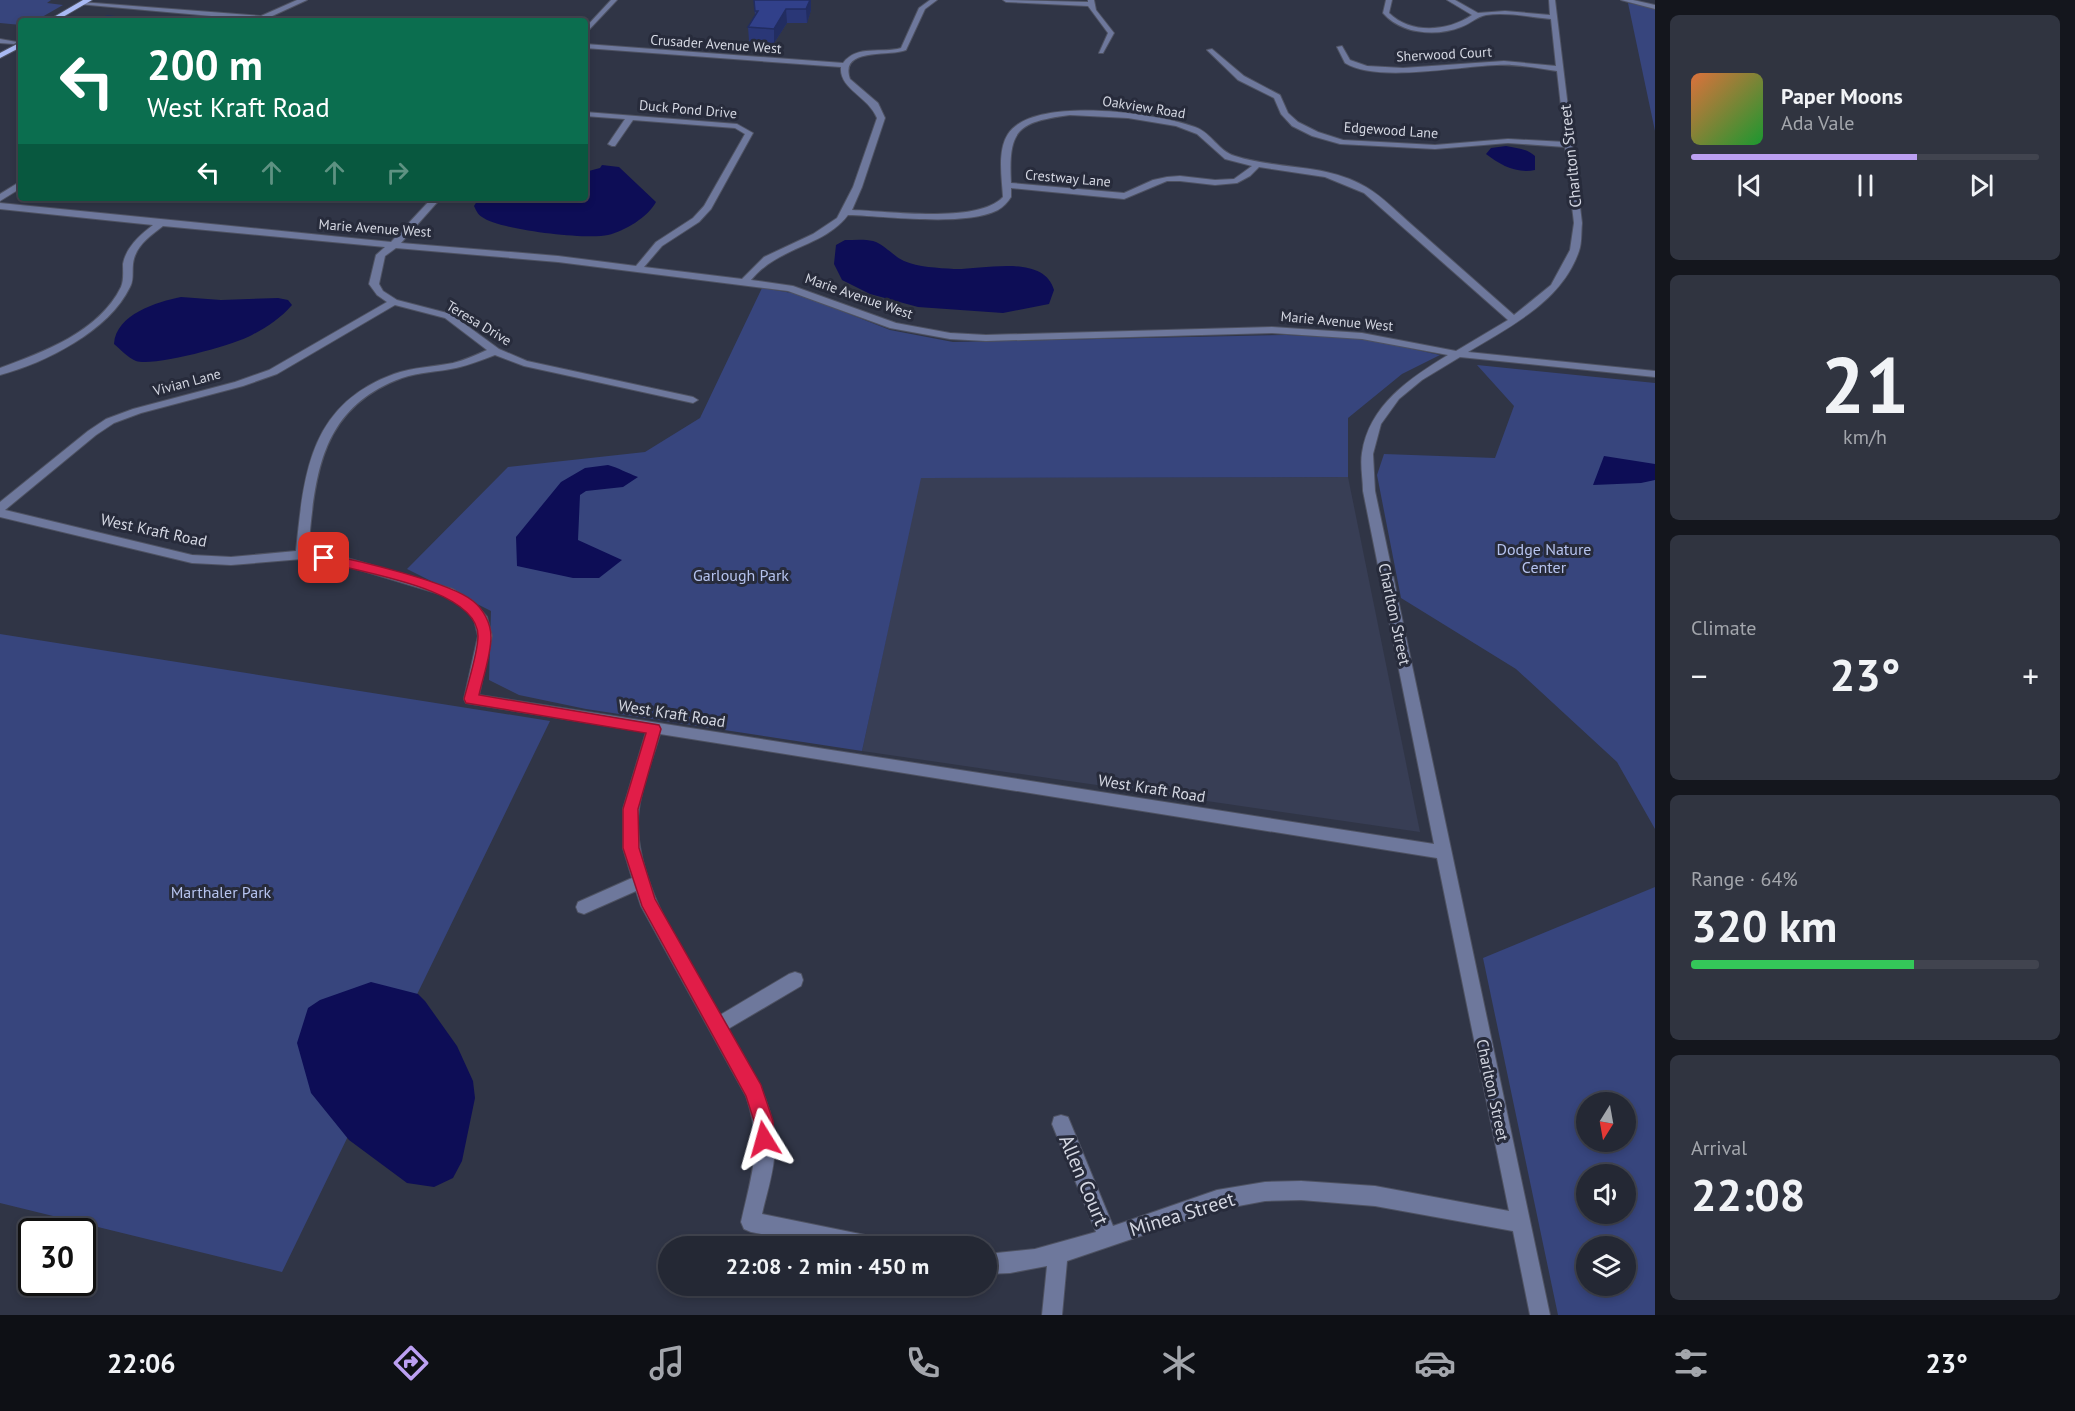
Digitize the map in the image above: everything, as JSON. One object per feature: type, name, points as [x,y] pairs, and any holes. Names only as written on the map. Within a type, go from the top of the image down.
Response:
[{"type":"main road","points":[[57,18],[87,3],[100,0]]},
{"type":"main road","points":[[66,18],[87,3]]},
{"type":"main road","points":[[1,43],[18,43]]},
{"type":"main road","points":[[0,56],[18,43]]},
{"type":"street","points":[[263,18],[304,0]]},
{"type":"street","points":[[588,29],[614,0]]},
{"type":"street","points":[[745,282],[753,269],[766,258],[826,230],[847,212],[881,118],[875,104],[847,81],[844,73],[848,59],[859,54],[894,52],[904,49],[922,8],[934,0]]},
{"type":"street","points":[[1006,0],[1091,2],[1095,14],[1111,33],[1101,52]]},
{"type":"street","points":[[1389,0],[1386,13],[1389,17],[1406,25],[1421,28],[1446,30],[1457,27],[1477,15],[1505,12],[1553,17]]},
{"type":"street","points":[[1450,0],[1477,15]]},
{"type":"street","name":"Charlton Street","points":[[1540,1315],[1369,491],[1367,454],[1376,424],[1395,397],[1418,378],[1514,320],[1555,287],[1575,250],[1578,223],[1552,0]]},
{"type":"street","points":[[1624,0],[1655,7]]},
{"type":"street","points":[[87,3],[250,18]]},
{"type":"street","name":"Crusader Avenue West","points":[[588,46],[846,65]]},
{"type":"street","name":"Sherwood Court","points":[[1340,47],[1343,56],[1351,65],[1374,69],[1498,63],[1561,69]]},
{"type":"street","name":"Edgewood Lane","points":[[1210,50],[1241,78],[1277,97],[1285,114],[1295,124],[1315,134],[1343,142],[1435,147],[1509,141],[1568,145]]},
{"type":"street","name":"Oakview Road","points":[[1007,186],[1007,144],[1013,132],[1032,119],[1061,113],[1092,113],[1181,125],[1208,136],[1220,152],[1227,157],[1258,164],[1317,171],[1362,188],[1514,320]]},
{"type":"street","name":"Duck Pond Drive","points":[[588,114],[737,126],[749,133],[708,207],[696,220],[659,244],[637,270]]},
{"type":"street","points":[[612,144],[631,117]]},
{"type":"street","name":"Crestway Lane","points":[[1007,186],[1124,196],[1139,192],[1167,178],[1218,183],[1237,182],[1248,177],[1258,164]]},
{"type":"street","points":[[0,198],[18,186]]},
{"type":"street","points":[[847,212],[958,215],[992,210],[1007,197],[1007,186]]},
{"type":"street","points":[[394,302],[380,293],[374,284],[381,255],[394,245],[434,201]]},
{"type":"street","name":"Marie Avenue West","points":[[0,206],[558,259],[745,282],[795,289],[894,326],[950,336],[986,338],[1296,331],[1362,336],[1458,354],[1655,374]]},
{"type":"street","points":[[0,372],[63,345],[84,332],[110,309],[127,286],[131,251],[141,239],[161,223]]},
{"type":"street","name":"Teresa Drive","points":[[394,302],[448,316],[495,351],[524,363],[693,400]]},
{"type":"street","name":"Vivian Lane","points":[[0,508],[110,421],[137,411],[239,384],[273,372],[394,302]]},
{"type":"street","points":[[302,555],[314,464],[330,426],[344,408],[385,382],[416,371],[459,365],[495,351]]},
{"type":"street","name":"West Kraft Road","points":[[0,513],[192,559],[231,561],[302,555],[347,562],[448,592],[468,604],[480,617],[485,636],[471,699],[1444,852]]},
{"type":"street","points":[[654,729],[631,809],[631,848],[647,901],[754,1092],[764,1121],[765,1158],[751,1222],[820,1236]]},
{"type":"street","points":[[584,907],[641,881]]},
{"type":"street","points":[[717,1026],[795,980]]},
{"type":"street","name":"Allen Court","points":[[1061,1124],[1108,1237]]},
{"type":"street","name":"Minea Street","points":[[997,1264],[1058,1253],[1227,1197],[1294,1188],[1353,1192],[1521,1224]]},
{"type":"street","points":[[1052,1315],[1058,1253]]},
{"type":"shaded area","points":[[1506,146],[1525,150],[1535,156],[1535,170],[1522,171],[1509,168],[1486,154],[1491,148]]},
{"type":"shaded area","points":[[602,165],[619,167],[656,202],[642,218],[615,233],[582,236],[524,230],[491,222],[479,215],[474,206],[477,201],[588,201],[588,171],[600,168]]},
{"type":"shaded area","points":[[845,240],[873,241],[904,261],[922,266],[954,269],[995,266],[1025,267],[1038,271],[1048,279],[1054,290],[1049,304],[1003,313],[918,307],[870,294],[842,280],[834,264],[836,245]]},
{"type":"shaded area","points":[[181,297],[221,300],[278,298],[288,300],[292,305],[274,322],[252,335],[212,349],[176,358],[136,361],[114,344],[116,334],[130,317],[150,306]]},
{"type":"shaded area","points":[[1604,456],[1655,464],[1655,480],[1641,483],[1593,485]]},
{"type":"shaded area","points":[[608,465],[638,477],[623,487],[586,491],[580,495],[578,540],[622,560],[599,578],[573,578],[517,566],[516,537],[561,482],[585,468]]},
{"type":"shaded area","points":[[1348,477],[1420,832],[862,751],[920,478]]},
{"type":"shaded area","points":[[371,982],[418,994],[457,1046],[473,1081],[475,1098],[462,1161],[453,1178],[434,1187],[407,1183],[349,1140],[311,1093],[297,1043],[308,1008],[320,1000]]},
{"type":"green space","points":[[0,0],[51,0],[47,3],[63,5],[40,18],[18,18],[18,25],[0,23]]},
{"type":"green space","points":[[1628,3],[1655,8],[1655,131]]},
{"type":"green space","name":"Garlough Park","points":[[762,288],[798,294],[890,330],[953,342],[1286,335],[1366,339],[1440,355],[1402,374],[1348,418],[1348,477],[921,478],[862,751],[586,709],[519,695],[489,680],[491,611],[407,569],[508,467],[645,452],[700,418]]},
{"type":"green space","name":"Dodge Nature Center","points":[[1477,365],[1655,383],[1655,829],[1617,762],[1516,669],[1401,598],[1377,475],[1384,454],[1495,458],[1514,406]]},
{"type":"green space","name":"Marthaler Park","points":[[0,634],[550,721],[282,1272],[96,1226],[96,1218],[61,1218],[0,1203]]},
{"type":"green space","points":[[1655,887],[1655,1315],[1558,1315],[1483,958]]},
{"type":"building","points":[[754,0],[810,0],[806,9],[786,9],[774,29],[748,27],[758,11],[755,11]]},
{"type":"building","points":[[107,16],[131,18],[103,18]]},
{"type":"route","points":[[324,558],[347,562],[448,592],[468,604],[480,617],[485,636],[471,699],[654,729],[631,809],[631,848],[647,901],[754,1092],[764,1121],[764,1139]]}]
